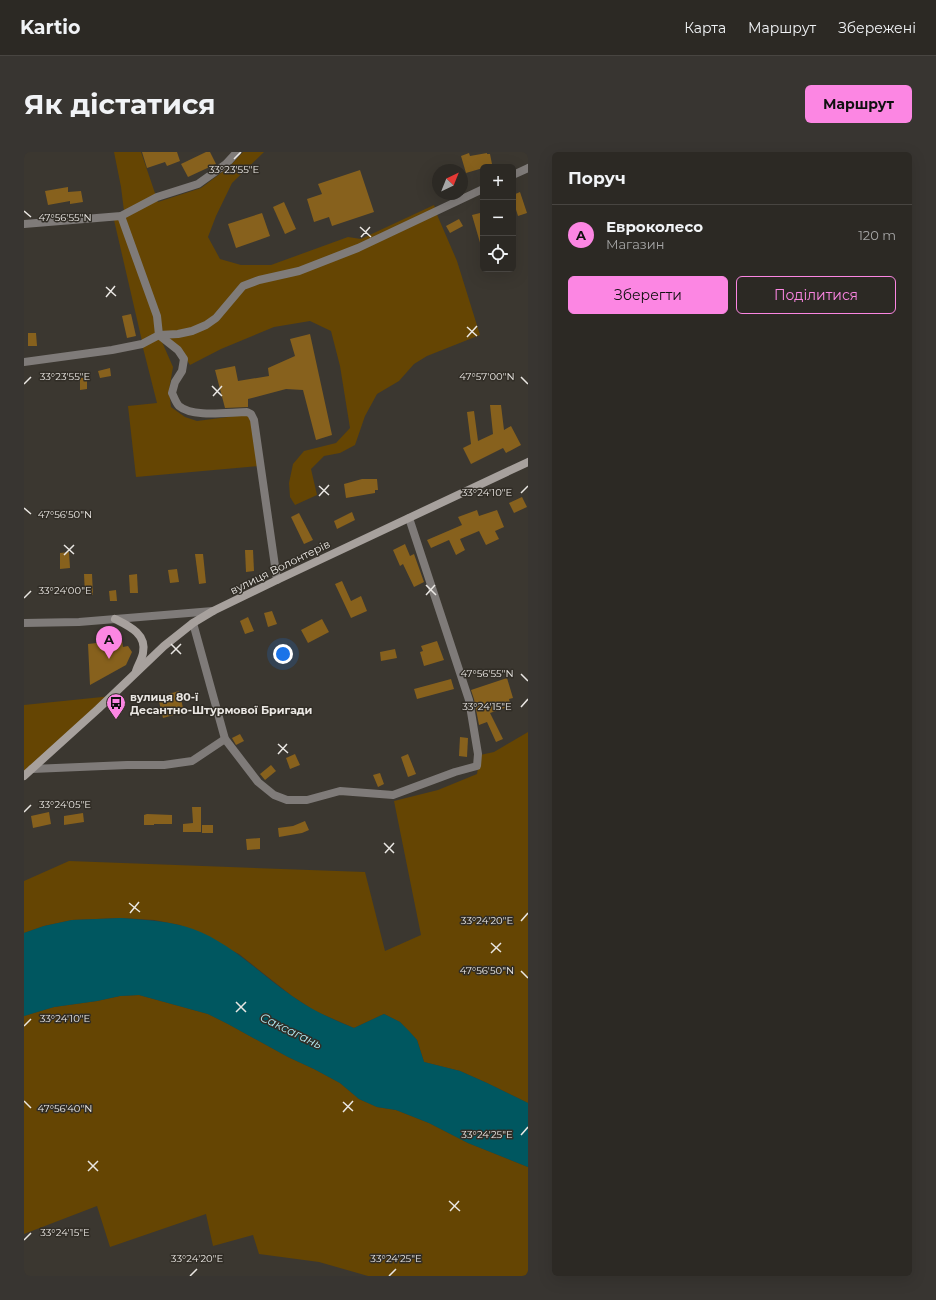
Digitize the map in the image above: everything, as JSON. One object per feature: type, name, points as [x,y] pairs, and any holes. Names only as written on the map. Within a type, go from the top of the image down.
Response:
[{"type":"street","points":[[24,224],[121,216],[157,197],[198,184],[226,164],[237,152]]},
{"type":"street","points":[[516,174],[528,168]]},
{"type":"street","points":[[24,362],[112,350],[142,344],[159,335],[178,334],[192,331],[206,325],[216,318],[243,286],[259,280],[299,271],[358,248],[480,190]]},
{"type":"street","points":[[121,216],[157,316],[159,335],[178,350],[184,359],[182,370],[175,382],[172,393],[178,406],[186,411],[199,413],[247,412],[251,414],[254,420],[277,580]]},
{"type":"street","name":"вулиця Волонтерів","points":[[24,623],[79,622],[213,611],[528,462]]},
{"type":"street","points":[[193,623],[225,739],[258,782],[274,795],[287,800],[307,800],[340,791],[393,795],[455,772],[477,766],[478,754],[469,700],[409,518]]},
{"type":"street","points":[[24,776],[164,646],[193,623],[213,611]]},
{"type":"street","points":[[115,619],[134,629],[142,639],[143,653],[135,674]]},
{"type":"street","points":[[32,769],[164,765],[192,762],[225,739]]},
{"type":"shaded area","points":[[114,152],[141,152],[158,202],[201,188],[229,167],[243,152],[264,152],[232,183],[216,216],[208,237],[220,259],[241,265],[271,265],[348,237],[361,239],[434,205],[457,261],[480,335],[427,356],[414,364],[399,381],[377,394],[365,416],[355,445],[340,453],[324,456],[311,469],[317,495],[295,505],[290,497],[289,483],[293,464],[304,451],[336,443],[350,428],[340,366],[331,331],[310,321],[274,327],[221,349],[190,365],[179,348],[163,332],[125,219],[121,187]]},
{"type":"shaded area","points":[[120,219],[155,317],[156,334],[142,341],[114,220]]},
{"type":"shaded area","points":[[159,335],[173,367],[169,390],[171,407],[185,417],[197,421],[251,414],[260,466],[136,477],[128,406],[157,403],[142,344]]},
{"type":"shaded area","points":[[112,696],[24,776],[24,705]]},
{"type":"shaded area","points":[[528,732],[528,1103],[460,1071],[424,1062],[417,1040],[400,1022],[384,1014],[354,1028],[315,1011],[292,996],[239,954],[180,925],[154,920],[121,918],[72,920],[44,926],[24,933],[24,881],[69,861],[365,872],[385,951],[421,935],[394,801],[438,790],[477,774],[480,755],[494,752]]},
{"type":"shaded area","points":[[139,995],[208,1014],[340,1083],[359,1099],[377,1107],[396,1110],[429,1123],[468,1143],[528,1167],[528,1276],[368,1276],[319,1262],[259,1254],[253,1235],[213,1246],[206,1214],[110,1247],[97,1206],[24,1234],[24,1016],[54,1007],[120,996]]},
{"type":"water","name":"Саксагань","points":[[121,918],[176,924],[207,935],[232,950],[299,1001],[322,1014],[354,1028],[384,1014],[400,1022],[417,1040],[424,1062],[460,1071],[528,1103],[528,1167],[468,1143],[429,1123],[396,1110],[377,1107],[359,1099],[340,1083],[208,1014],[139,995],[120,996],[54,1007],[24,1016],[24,933],[44,926],[72,920]]},
{"type":"building","points":[[142,152],[177,152],[180,161],[167,166],[165,162],[147,168]]},
{"type":"building","points":[[206,152],[210,152],[216,164],[188,177],[181,164]]},
{"type":"building","points":[[469,153],[470,156],[487,153],[490,154],[492,164],[480,164],[480,169],[468,172],[468,164],[463,164],[461,156]]},
{"type":"building","points":[[360,170],[374,212],[332,226],[329,217],[314,222],[307,199],[322,194],[318,184]]},
{"type":"building","points":[[68,187],[68,192],[81,191],[83,202],[70,204],[70,201],[48,205],[45,191]]},
{"type":"building","points":[[520,192],[527,213],[518,216],[516,210],[516,194]]},
{"type":"building","points":[[284,202],[296,229],[285,234],[273,207]]},
{"type":"building","points":[[262,213],[270,236],[236,248],[228,224]]},
{"type":"building","points":[[480,213],[480,243],[472,215]]},
{"type":"building","points":[[459,219],[463,226],[450,233],[446,226]]},
{"type":"building","points":[[131,314],[136,336],[127,338],[122,316]]},
{"type":"building","points":[[28,333],[36,333],[37,346],[28,346]]},
{"type":"building","points":[[310,334],[332,435],[316,440],[303,390],[286,389],[248,399],[248,407],[225,408],[215,370],[235,366],[238,381],[269,376],[268,368],[295,356],[290,339]]},
{"type":"building","points":[[110,368],[111,376],[100,378],[98,371]]},
{"type":"building","points":[[80,378],[87,378],[87,389],[80,390]]},
{"type":"building","points":[[490,405],[501,405],[504,430],[511,426],[521,445],[506,453],[503,448],[471,464],[463,448],[471,444],[467,412],[474,411],[478,441],[493,434]]},
{"type":"building","points":[[362,479],[377,479],[378,490],[375,490],[375,493],[346,498],[344,484]]},
{"type":"building","points":[[522,497],[527,507],[514,513],[509,503]]},
{"type":"building","points":[[477,510],[479,516],[497,510],[504,527],[495,531],[499,539],[486,545],[479,531],[460,539],[465,550],[456,555],[449,540],[431,548],[427,540],[462,525],[458,517]]},
{"type":"building","points":[[352,512],[355,520],[337,529],[334,521]]},
{"type":"building","points":[[299,513],[313,540],[304,544],[291,517]]},
{"type":"building","points":[[405,544],[410,556],[414,554],[424,582],[414,587],[403,564],[400,566],[393,550]]},
{"type":"building","points":[[245,550],[253,550],[254,571],[246,572]]},
{"type":"building","points":[[69,552],[70,568],[60,569],[60,553]]},
{"type":"building","points":[[195,554],[203,554],[206,583],[199,584]]},
{"type":"building","points":[[177,569],[179,582],[170,583],[168,570]]},
{"type":"building","points":[[84,574],[92,574],[93,595],[85,595]]},
{"type":"building","points":[[137,574],[138,593],[130,593],[129,575]]},
{"type":"building","points":[[342,581],[351,601],[361,596],[367,611],[351,618],[335,584]]},
{"type":"building","points":[[116,590],[117,601],[110,601],[109,591]]},
{"type":"building","points":[[272,611],[277,624],[268,627],[264,613]]},
{"type":"building","points":[[248,617],[254,631],[245,634],[240,621]]},
{"type":"building","points":[[322,619],[329,632],[308,643],[301,630]]},
{"type":"building","points":[[122,640],[123,647],[128,646],[132,652],[126,665],[90,685],[88,644]]},
{"type":"building","points":[[437,641],[444,660],[424,666],[420,652],[423,651],[421,646]]},
{"type":"building","points":[[395,649],[397,658],[381,661],[380,652]]},
{"type":"building","points":[[507,678],[513,698],[509,699],[511,706],[490,713],[503,739],[496,742],[487,722],[479,725],[471,690]]},
{"type":"building","points":[[451,679],[454,689],[417,699],[414,689]]},
{"type":"building","points":[[179,691],[184,712],[163,718],[158,697]]},
{"type":"building","points":[[240,734],[244,741],[236,745],[232,738]]},
{"type":"building","points":[[460,737],[468,738],[467,757],[459,756]]},
{"type":"building","points":[[295,754],[300,765],[290,769],[286,758]]},
{"type":"building","points":[[408,754],[416,774],[408,777],[401,757]]},
{"type":"building","points":[[271,765],[276,771],[265,780],[260,774]]},
{"type":"building","points":[[380,773],[384,784],[378,787],[373,775]]},
{"type":"building","points":[[192,807],[201,807],[201,832],[183,832],[183,824],[193,823]]},
{"type":"building","points":[[49,812],[51,824],[33,828],[31,816]]},
{"type":"building","points":[[83,813],[84,822],[64,825],[64,816]]},
{"type":"building","points":[[144,815],[172,815],[172,824],[144,825]]},
{"type":"building","points":[[305,821],[309,830],[302,833],[279,837],[278,828],[293,826]]},
{"type":"building","points":[[202,825],[213,825],[213,833],[202,833]]},
{"type":"building","points":[[260,838],[260,849],[247,850],[246,839]]},
{"type":"place","name":"Евроколесо","points":[[109,659]]},
{"type":"place","name":"вулиця 80-ї Десантно-Штурмової Бригади","points":[[116,720]]}]
